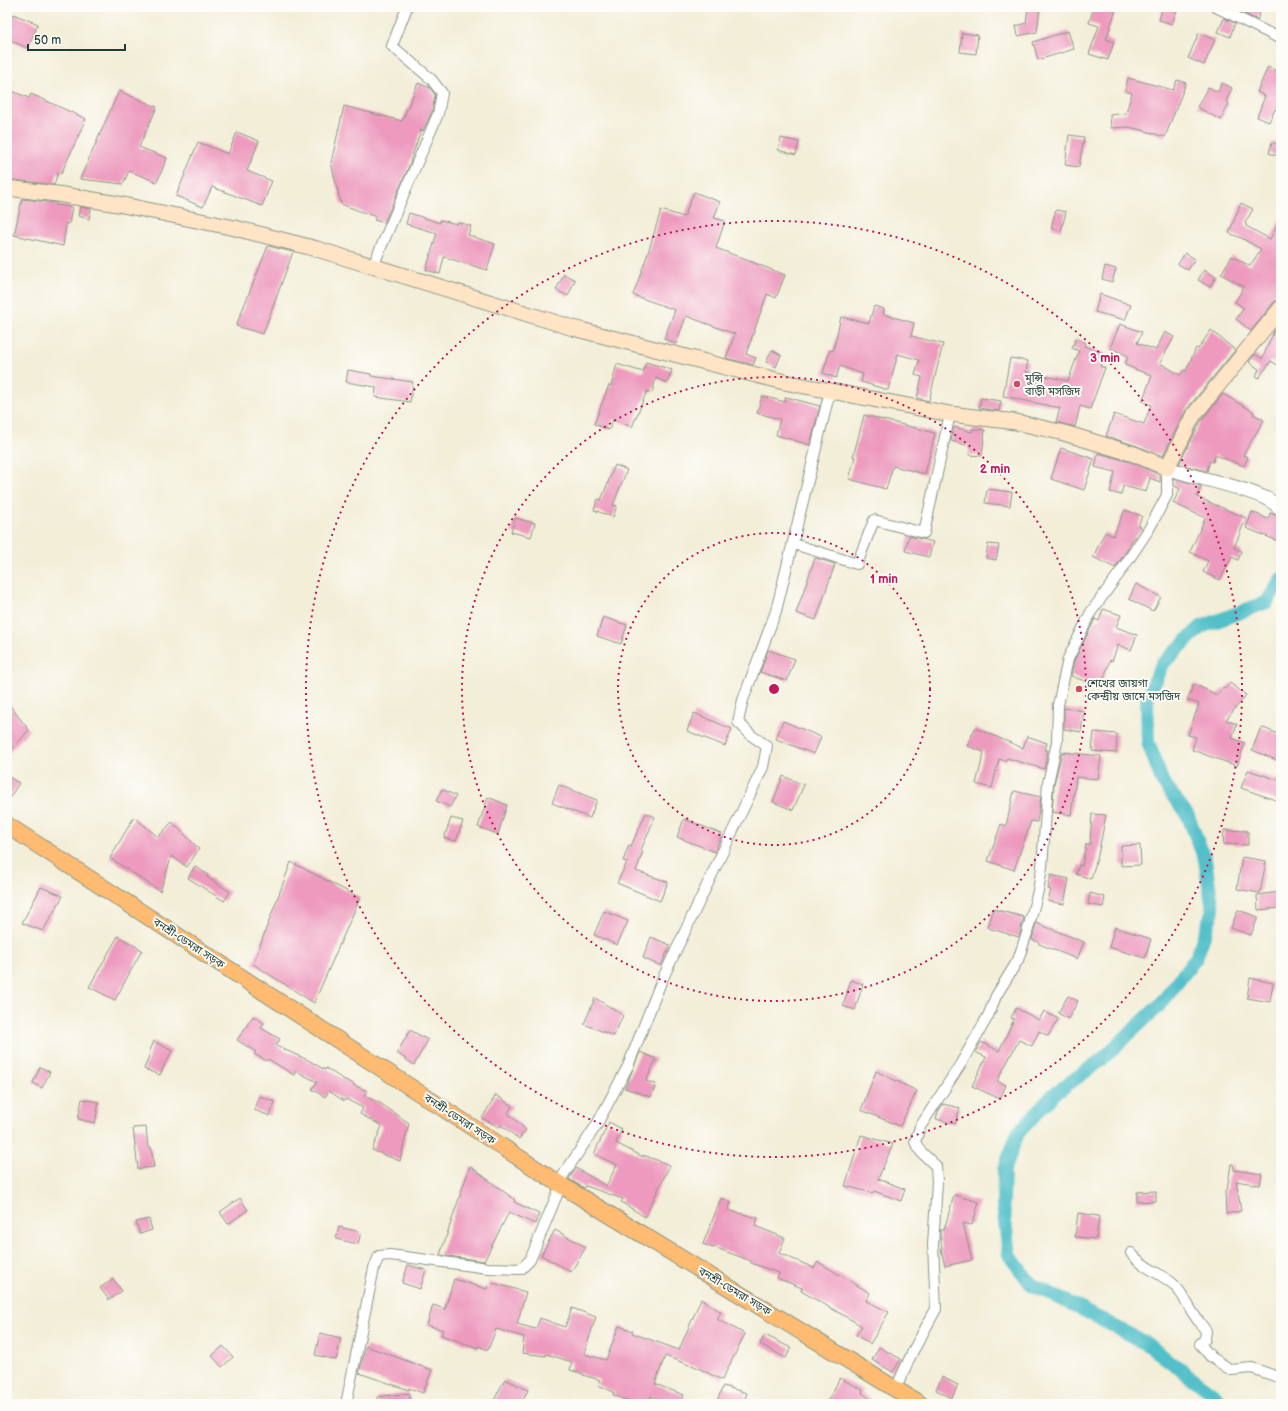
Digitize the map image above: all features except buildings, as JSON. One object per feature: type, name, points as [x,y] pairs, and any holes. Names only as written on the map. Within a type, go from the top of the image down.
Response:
[{"type":"main road","points":[[7,188],[65,195],[173,215],[317,249],[573,328],[784,382],[950,414],[1016,422],[1064,433],[1134,454],[1166,468],[1193,416],[1281,308]]},
{"type":"main road","name":"বনশ্রী-ডেমরা সড়ক","points":[[7,825],[560,1184],[920,1404]]},
{"type":"street","points":[[373,266],[438,114],[442,93],[431,79],[392,46],[407,7]]},
{"type":"street","points":[[1216,7],[1281,39]]},
{"type":"street","points":[[346,1404],[374,1268],[379,1256],[390,1254],[488,1268],[522,1269],[530,1260],[560,1184],[596,1126],[628,1066],[661,982],[763,767],[767,746],[752,736],[738,722],[743,700],[776,611],[794,544],[830,391]]},
{"type":"street","points":[[794,544],[857,564],[874,520],[924,533],[950,414]]},
{"type":"street","points":[[896,1388],[913,1351],[936,1309],[933,1245],[937,1182],[936,1166],[921,1152],[915,1142],[916,1137],[920,1126],[960,1065],[988,1016],[996,996],[1018,960],[1027,933],[1038,891],[1042,867],[1048,783],[1057,742],[1058,705],[1068,659],[1091,612],[1121,571],[1149,528],[1167,496],[1166,468],[1190,476],[1232,486],[1267,498],[1281,509]]},
{"type":"street","points":[[1131,1253],[1149,1269],[1172,1283],[1180,1291],[1190,1310],[1206,1331],[1206,1339],[1200,1344],[1210,1357],[1231,1370],[1252,1368],[1281,1378]]},
{"type":"waterway","points":[[1222,1404],[1212,1393],[1147,1344],[1031,1284],[1009,1255],[1003,1205],[1004,1170],[1018,1133],[1054,1094],[1100,1061],[1160,1005],[1196,958],[1213,910],[1205,860],[1188,816],[1162,781],[1148,742],[1147,699],[1162,664],[1201,627],[1267,602],[1281,579]]},
{"type":"place","name":"মুন্সি বাড়ী মসজিদ","points":[[1017,384]]},
{"type":"place","name":"শেখের জায়গা কেন্দ্রীয় জামে মসজিদ","points":[[1079,689]]}]
